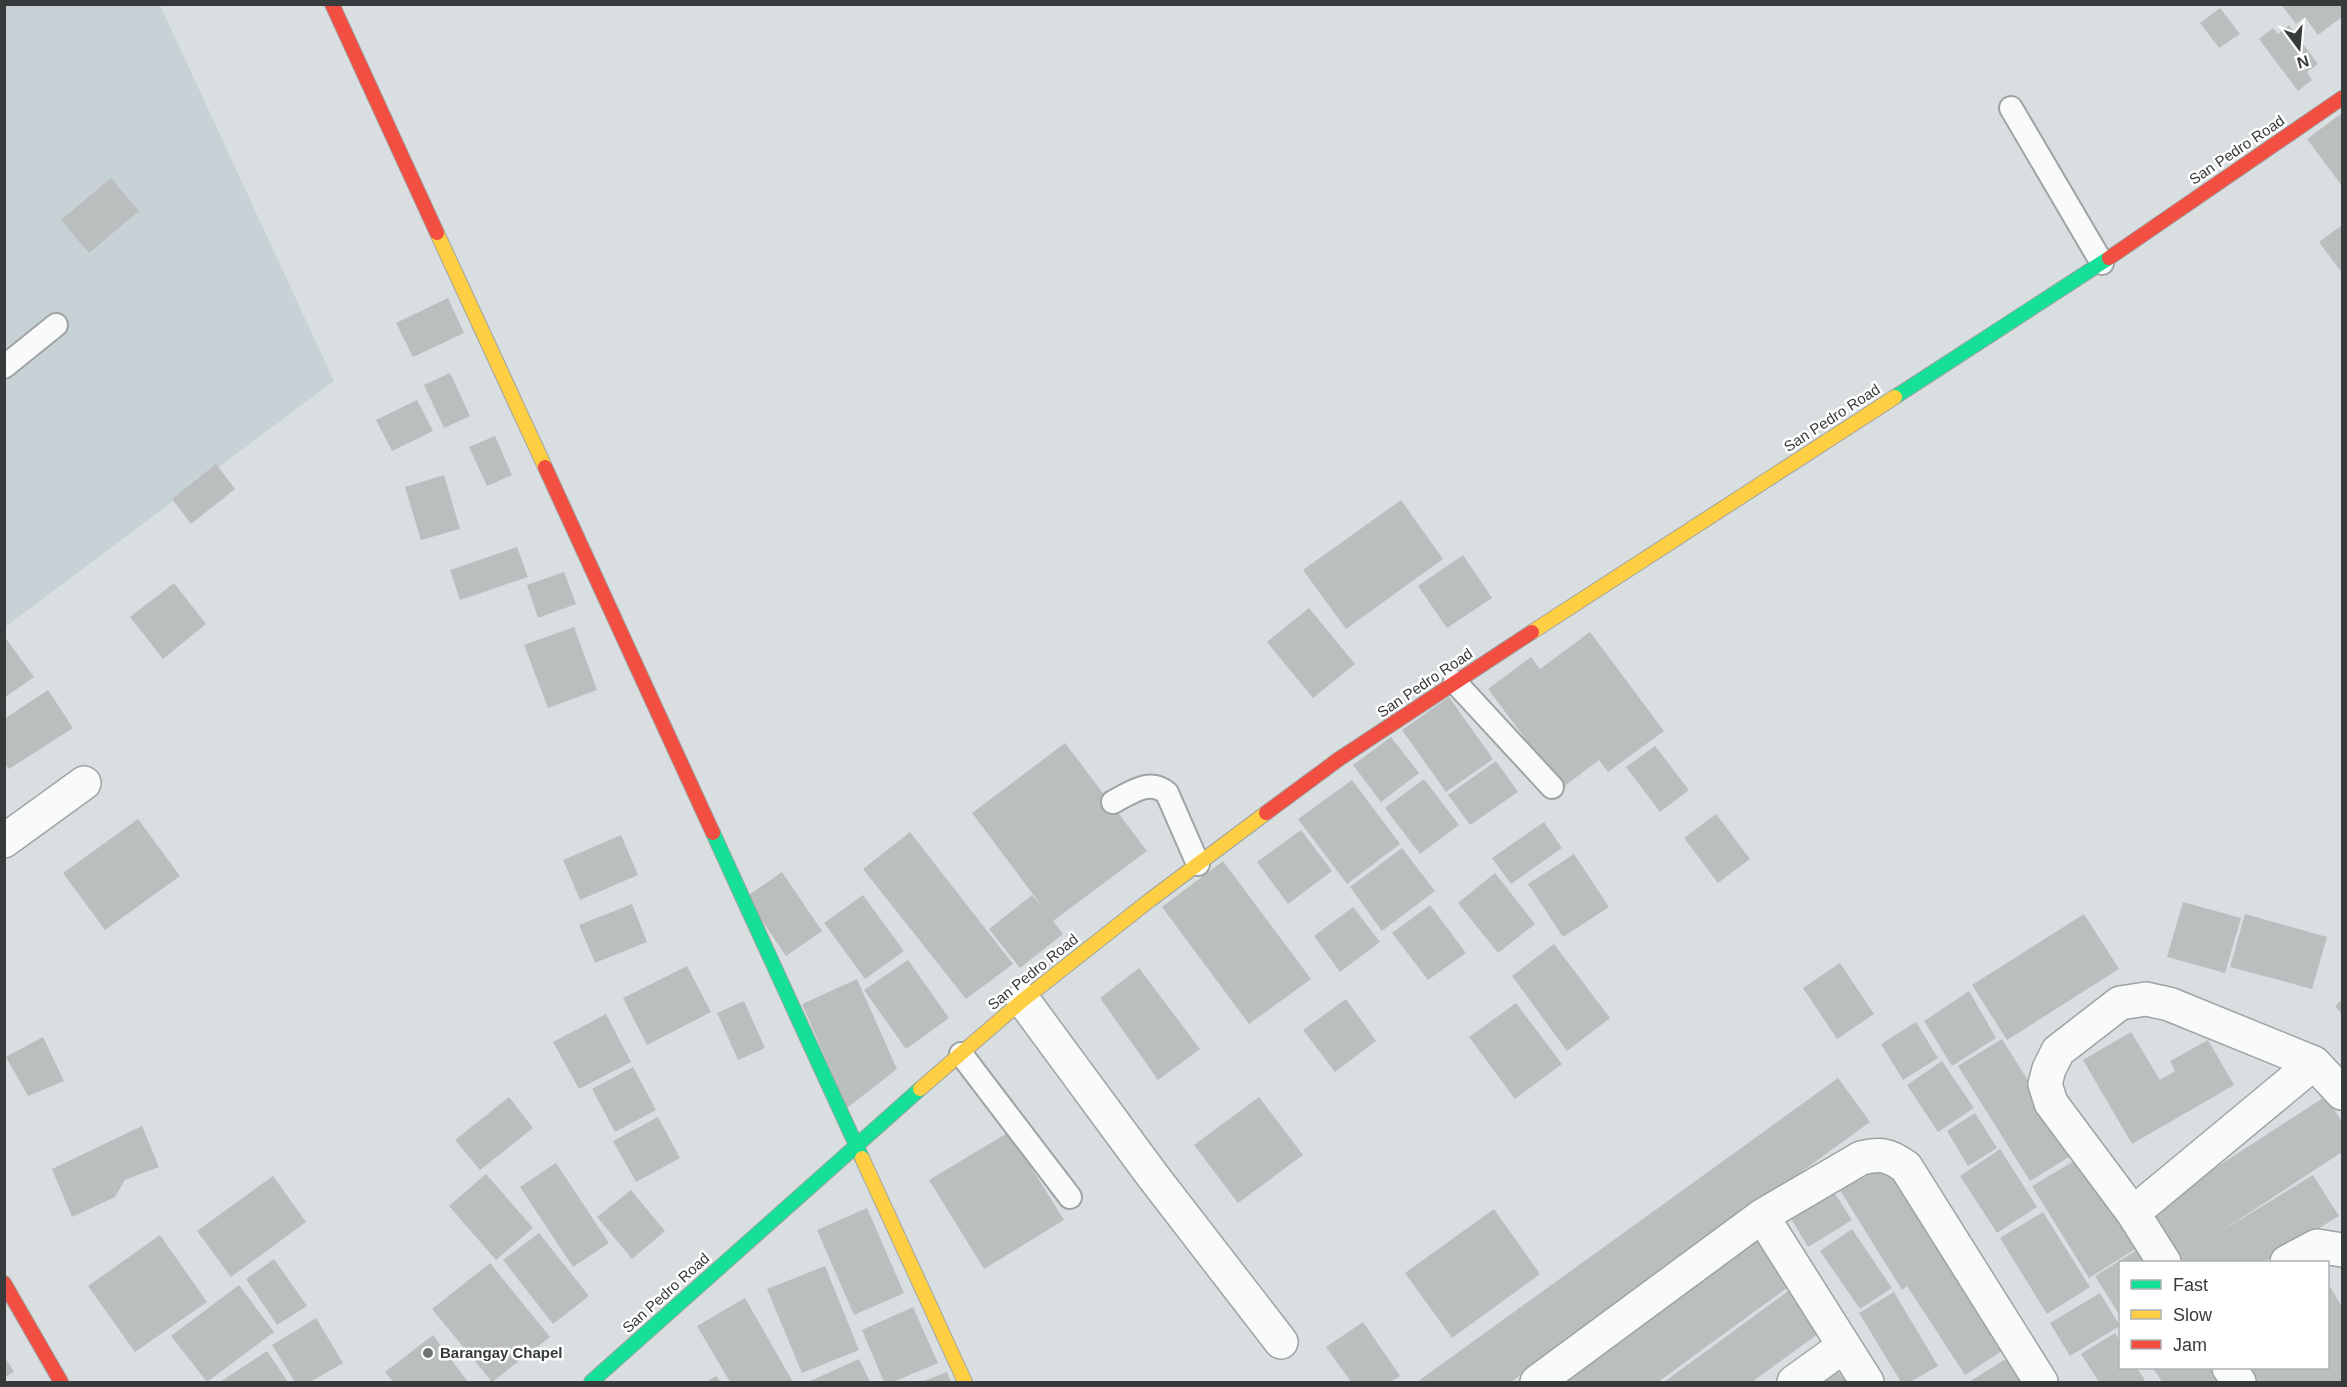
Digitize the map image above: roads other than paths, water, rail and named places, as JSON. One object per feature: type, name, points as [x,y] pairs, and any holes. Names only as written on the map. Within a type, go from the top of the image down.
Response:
[{"type":"main road","points":[[332,4],[965,1383]]},
{"type":"main road","name":"San Pedro Road","points":[[591,1383],[857,1144],[1023,1000],[1198,864],[1340,759],[2102,263],[2343,98]]},
{"type":"main road","points":[[4,1283],[61,1383]]},
{"type":"street","points":[[4,841],[84,783]]},
{"type":"street","points":[[2163,1261],[2133,1213],[2051,1103],[2045,1084],[2058,1051],[2120,1003],[2146,999],[2169,1004],[2314,1063],[2343,1093]]},
{"type":"street","points":[[1023,1000],[1152,1175],[1281,1342]]},
{"type":"street","points":[[2133,1213],[2314,1063]]},
{"type":"street","points":[[1537,1383],[1762,1216],[1861,1158],[1876,1154],[1892,1157],[1906,1167],[2041,1383]]},
{"type":"street","points":[[1762,1216],[1867,1383]]},
{"type":"street","points":[[2290,1261],[2317,1245],[2343,1250]]},
{"type":"street","points":[[1794,1383],[1844,1346]]},
{"type":"street","points":[[2230,1369],[2239,1383]]},
{"type":"lane","points":[[2011,108],[2102,263]]},
{"type":"lane","points":[[4,367],[56,325]]},
{"type":"lane","points":[[1455,682],[1552,786]]},
{"type":"lane","points":[[1113,802],[1145,786],[1152,785],[1161,788],[1167,793],[1198,864]]},
{"type":"lane","points":[[961,1054],[1070,1197]]},
{"type":"place","name":"Barangay Chapel","points":[[428,1353]]}]
